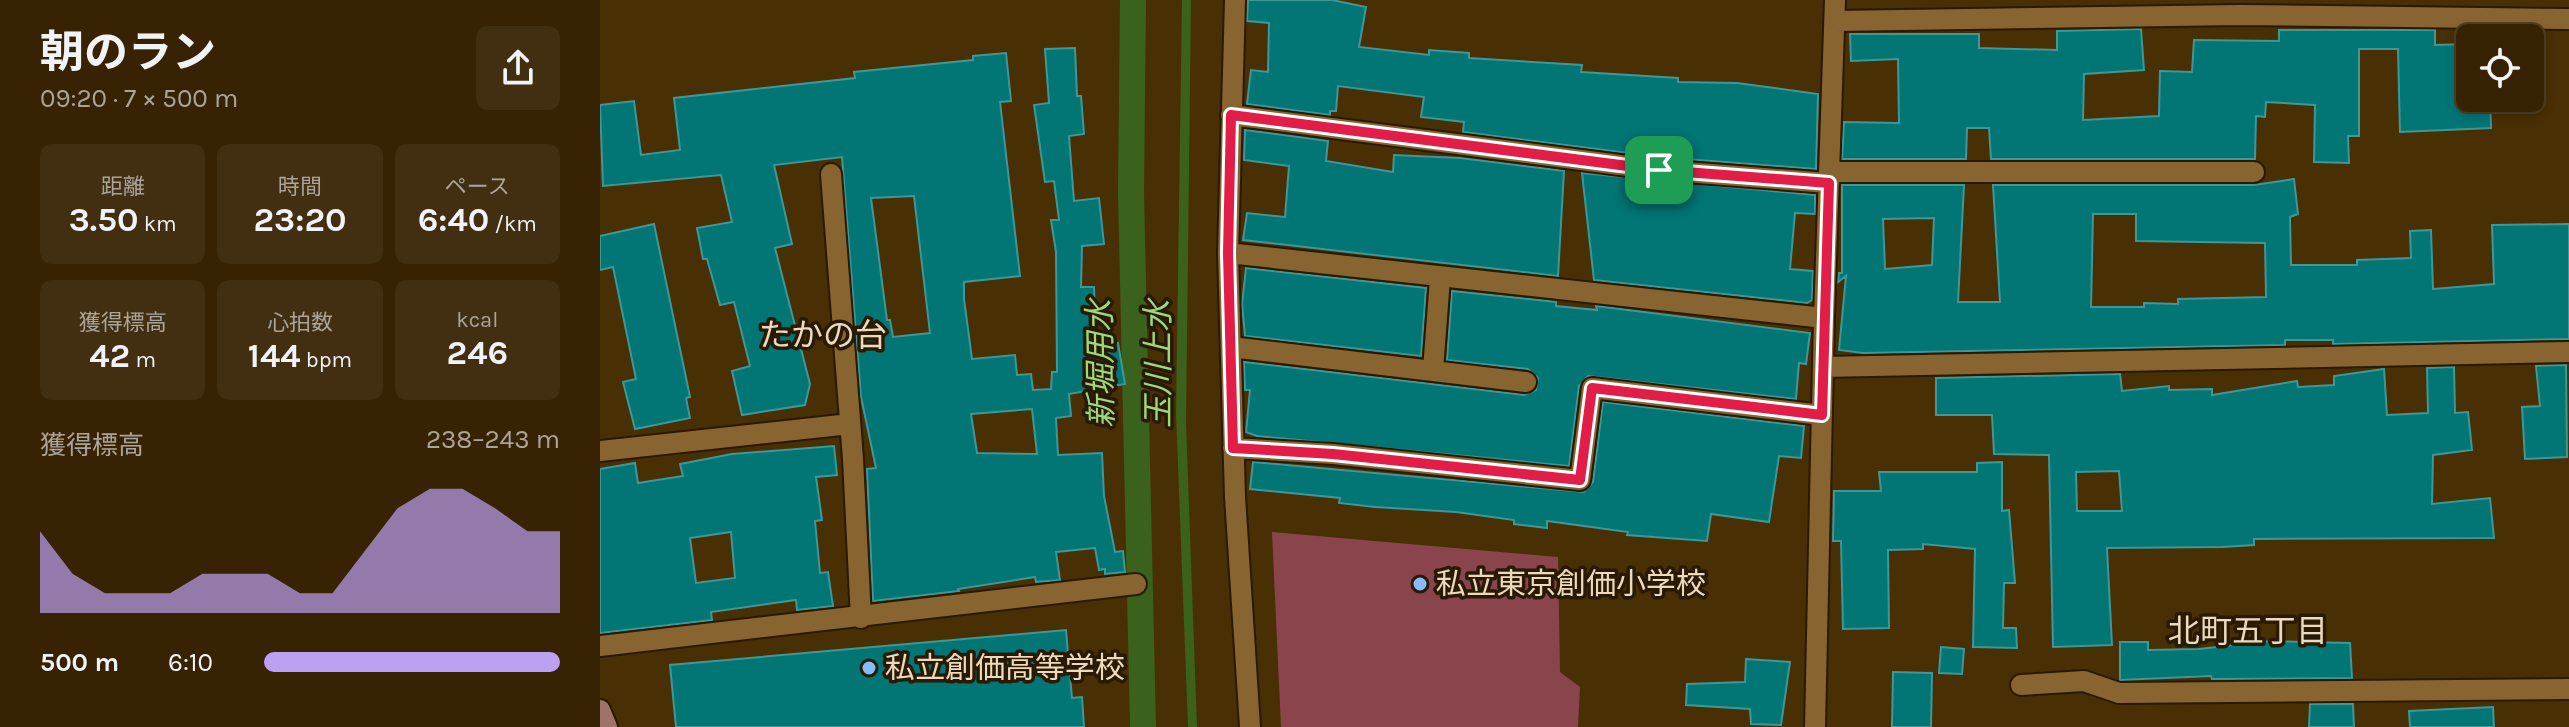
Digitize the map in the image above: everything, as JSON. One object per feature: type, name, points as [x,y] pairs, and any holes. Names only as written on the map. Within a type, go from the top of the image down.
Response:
[{"type":"street","points":[[1235,0],[1228,253],[1233,448],[1250,727]]},
{"type":"street","points":[[1815,727],[1835,0]]},
{"type":"street","points":[[1835,21],[2241,15],[2569,19]]},
{"type":"street","points":[[1231,115],[1659,170],[1829,177],[2254,172]]},
{"type":"street","points":[[831,174],[861,618]]},
{"type":"street","points":[[1228,253],[1824,318]]},
{"type":"street","points":[[1433,370],[1440,278]]},
{"type":"street","points":[[1231,347],[1526,382]]},
{"type":"street","points":[[1823,367],[2569,352]]},
{"type":"street","points":[[1233,448],[1333,454],[1580,480],[1592,388],[1822,415]]},
{"type":"street","points":[[600,451],[850,424]]},
{"type":"street","points":[[600,646],[1136,584]]},
{"type":"street","points":[[2021,685],[2084,681],[2119,693],[2569,689]]},
{"type":"street","points":[[600,710],[607,727]]},
{"type":"shaded area","points":[[1182,0],[1191,0],[1186,423],[1197,727],[1188,727],[1176,413]]},
{"type":"shaded area","name":"私立東京創価小学校","points":[[1272,532],[1558,557],[1560,672],[1580,687],[1578,727],[1281,727]]},
{"type":"building","points":[[1248,0],[1332,0],[1366,7],[1359,47],[1429,55],[1429,50],[1469,53],[1469,58],[1582,65],[1581,72],[1678,78],[1678,82],[1737,83],[1818,94],[1816,169],[1660,157],[1463,132],[1464,122],[1421,117],[1424,97],[1338,86],[1336,111],[1330,111],[1330,115],[1247,104],[1251,70],[1268,72],[1269,23],[1247,21]]},
{"type":"building","points":[[2141,29],[2144,70],[2084,74],[2083,120],[2159,116],[2160,71],[2192,72],[2194,40],[2279,41],[2279,30],[2435,30],[2435,45],[2456,44],[2456,112],[2490,112],[2491,128],[2400,132],[2398,49],[2359,49],[2359,136],[2348,136],[2349,163],[2314,162],[2315,105],[2266,102],[2265,117],[2256,116],[2255,159],[1991,159],[1989,128],[1967,128],[1966,159],[1842,159],[1844,122],[1899,123],[1898,59],[1851,61],[1850,34],[1979,34],[1979,48],[2057,50],[2057,31]]},
{"type":"building","points":[[1075,48],[1077,96],[1081,96],[1084,134],[1069,136],[1074,201],[1099,198],[1104,244],[1082,246],[1081,287],[1094,287],[1096,347],[1118,343],[1125,384],[1069,394],[1071,416],[1056,418],[1058,455],[1102,453],[1104,496],[1115,552],[1123,551],[1125,572],[1105,574],[1105,569],[1099,570],[1095,548],[1056,552],[1060,580],[1036,582],[1035,577],[959,591],[873,601],[867,469],[876,468],[861,397],[842,157],[774,165],[792,244],[775,248],[810,384],[805,405],[742,415],[732,371],[750,366],[734,302],[720,305],[707,259],[703,259],[697,228],[732,222],[721,175],[603,186],[600,105],[634,101],[641,155],[680,150],[674,98],[855,78],[854,72],[973,60],[973,56],[1006,53],[1011,101],[1000,102],[1020,276],[964,282],[972,359],[1015,355],[1017,375],[1031,374],[1033,390],[1051,389],[1052,372],[1057,372],[1056,252],[1051,220],[1059,220],[1054,181],[1045,182],[1034,105],[1049,103],[1045,49]],"holes":[[[914,196],[930,333],[893,337],[890,320],[887,320],[871,198]],[[1032,409],[1037,454],[977,453],[971,414]]]},
{"type":"building","points":[[1245,130],[1328,141],[1326,161],[1393,172],[1394,155],[1460,158],[1564,171],[1558,276],[1243,240],[1247,213],[1285,217],[1289,166],[1244,160]]},
{"type":"building","points":[[1582,173],[1815,195],[1815,214],[1795,213],[1790,269],[1813,271],[1812,300],[1807,303],[1594,280]]},
{"type":"building","points":[[2294,179],[2298,214],[2290,217],[2291,265],[2357,265],[2357,260],[2411,258],[2410,231],[2431,230],[2433,289],[2494,284],[2492,225],[2569,224],[2569,339],[2333,344],[2333,340],[2285,340],[2285,345],[1863,353],[1839,350],[1846,276],[1838,282],[1839,273],[1842,273],[1842,185],[1964,185],[1958,302],[2000,302],[1993,185],[2254,185]],"holes":[[[2093,214],[2136,214],[2136,241],[2265,243],[2266,297],[2178,299],[2178,304],[2091,307]],[[1934,218],[1932,265],[1885,269],[1883,219]]]},
{"type":"building","points":[[654,224],[690,397],[686,398],[690,418],[635,429],[623,382],[636,379],[613,267],[600,270],[600,236]]},
{"type":"building","points":[[1246,268],[1426,288],[1421,356],[1245,336],[1242,304]]},
{"type":"building","points":[[1452,291],[1556,302],[1556,306],[1597,310],[1596,306],[1810,333],[1806,364],[1799,363],[1796,399],[1588,376],[1579,386],[1569,466],[1257,436],[1246,432],[1250,390],[1245,390],[1244,362],[1524,395],[1536,390],[1538,378],[1528,369],[1447,360]]},
{"type":"building","points":[[2566,365],[2567,457],[2525,459],[2522,407],[2540,406],[2536,366]]},
{"type":"building","points":[[2454,367],[2455,413],[2468,412],[2472,450],[2433,455],[2432,504],[2490,498],[2494,538],[2254,539],[2254,545],[2222,547],[2107,548],[2112,645],[2053,647],[2049,455],[1994,454],[1992,415],[1936,415],[1936,378],[2120,374],[2122,391],[2169,386],[2169,390],[2212,389],[2212,395],[2297,381],[2298,387],[2334,385],[2334,376],[2384,369],[2387,415],[2428,413],[2427,368]],"holes":[[[2119,471],[2122,511],[2077,511],[2076,472]]]},
{"type":"building","points":[[1603,402],[1804,426],[1801,458],[1779,456],[1769,522],[1711,514],[1707,541],[1627,535],[1628,532],[1547,521],[1547,528],[1456,512],[1339,503],[1340,498],[1250,489],[1253,462],[1584,492],[1593,482]]},
{"type":"building","points":[[834,446],[837,475],[816,477],[822,520],[815,521],[820,573],[828,572],[833,606],[797,610],[796,600],[711,612],[712,620],[600,633],[600,469],[635,463],[638,483],[683,476],[680,464],[732,454]],"holes":[[[731,532],[735,578],[696,583],[690,538]]]},
{"type":"building","points":[[2002,462],[2002,511],[2009,510],[2015,583],[2004,583],[2003,628],[2016,628],[2017,648],[1973,647],[1975,549],[1923,544],[1923,549],[1888,550],[1889,628],[1843,629],[1841,541],[1833,541],[1834,491],[1881,491],[1879,472],[1977,472],[1977,463]]},
{"type":"building","name":"私立創価高等学校","points":[[1066,630],[1072,698],[1082,697],[1084,727],[676,727],[670,665]]},
{"type":"building","points":[[2271,641],[2350,643],[2352,678],[2212,679],[2211,676],[2120,680],[2120,642],[2148,642],[2148,650],[2199,649]]},
{"type":"building","points":[[1941,647],[1964,649],[1962,674],[1939,673]]},
{"type":"building","points":[[1746,659],[1790,662],[1781,725],[1751,724],[1750,709],[1686,705],[1687,684],[1745,682]]},
{"type":"building","points":[[1893,672],[1932,673],[1931,727],[1892,727]]},
{"type":"building","points":[[2310,704],[2353,704],[2354,727],[2309,727]]},
{"type":"building","points":[[2493,707],[2494,727],[2410,727],[2409,711]]},
{"type":"waterway","name":"新堀用水","points":[[1133,0],[1131,193],[1143,727]]},
{"type":"place","name":"私立東京創価小学校","points":[[1420,584]]},
{"type":"place","name":"私立創価高等学校","points":[[869,668]]},
{"type":"district","name":"たかの台","points":[[823,335]]},
{"type":"district","name":"北町五丁目","points":[[2248,631]]},
{"type":"route","points":[[1231,115],[1659,170],[1829,183],[1822,415],[1592,388],[1580,480],[1333,454],[1233,448],[1228,253],[1231,115]]},
{"type":"water label","name":"玉川上水","points":[[1158,364]]}]
